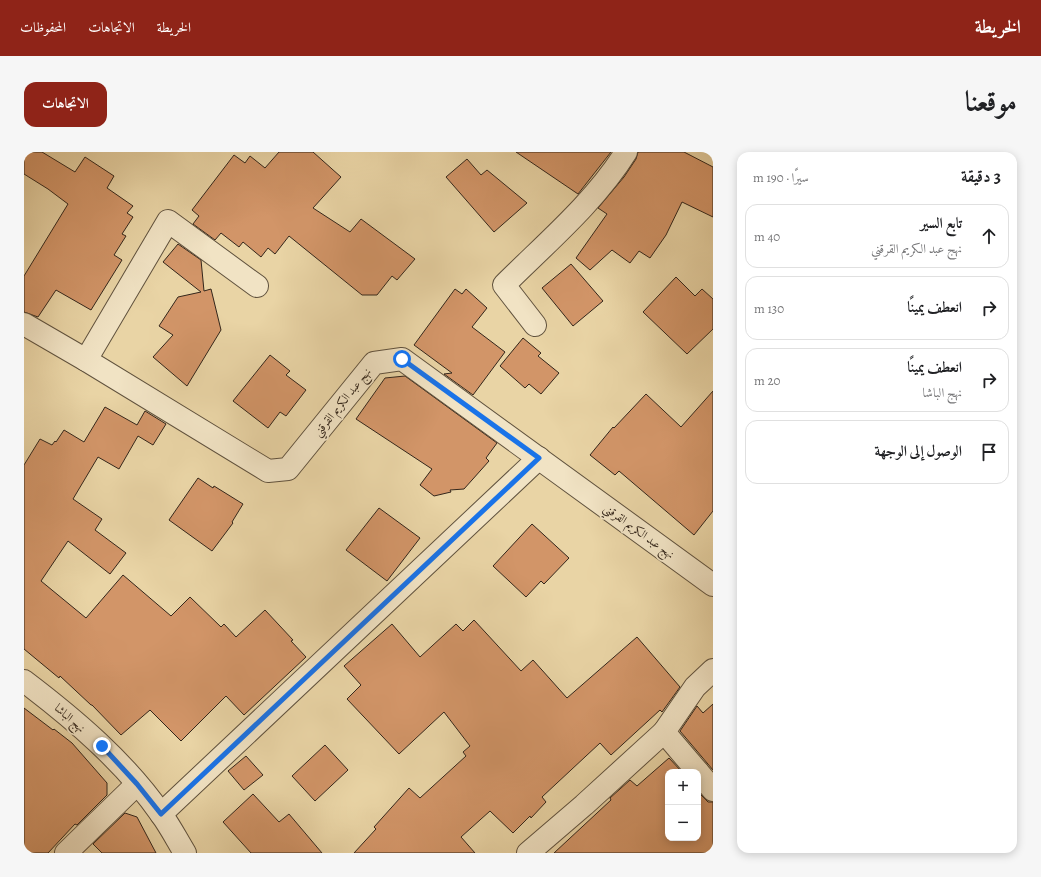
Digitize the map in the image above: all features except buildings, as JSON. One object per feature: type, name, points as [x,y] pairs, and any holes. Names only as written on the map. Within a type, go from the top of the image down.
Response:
[{"type":"street","points":[[535,325],[504,285],[589,201],[616,168],[626,152]]},
{"type":"street","points":[[86,360],[168,221],[257,286]]},
{"type":"street","name":"نهج عبد الكريم القرقني","points":[[24,324],[268,471],[288,469],[374,362],[402,359],[713,585]]},
{"type":"street","points":[[161,814],[539,458]]},
{"type":"street","points":[[528,853],[584,805],[664,732],[695,687],[713,670]]},
{"type":"street","name":"نهج الباشا","points":[[24,681],[61,710],[102,746],[137,784],[161,814],[185,853]]},
{"type":"street","points":[[664,732],[695,769]]},
{"type":"street","points":[[701,776],[713,790]]},
{"type":"street","points":[[66,853],[137,784]]},
{"type":"route","points":[[102,746],[137,784],[161,814],[539,458],[402,359]]}]
